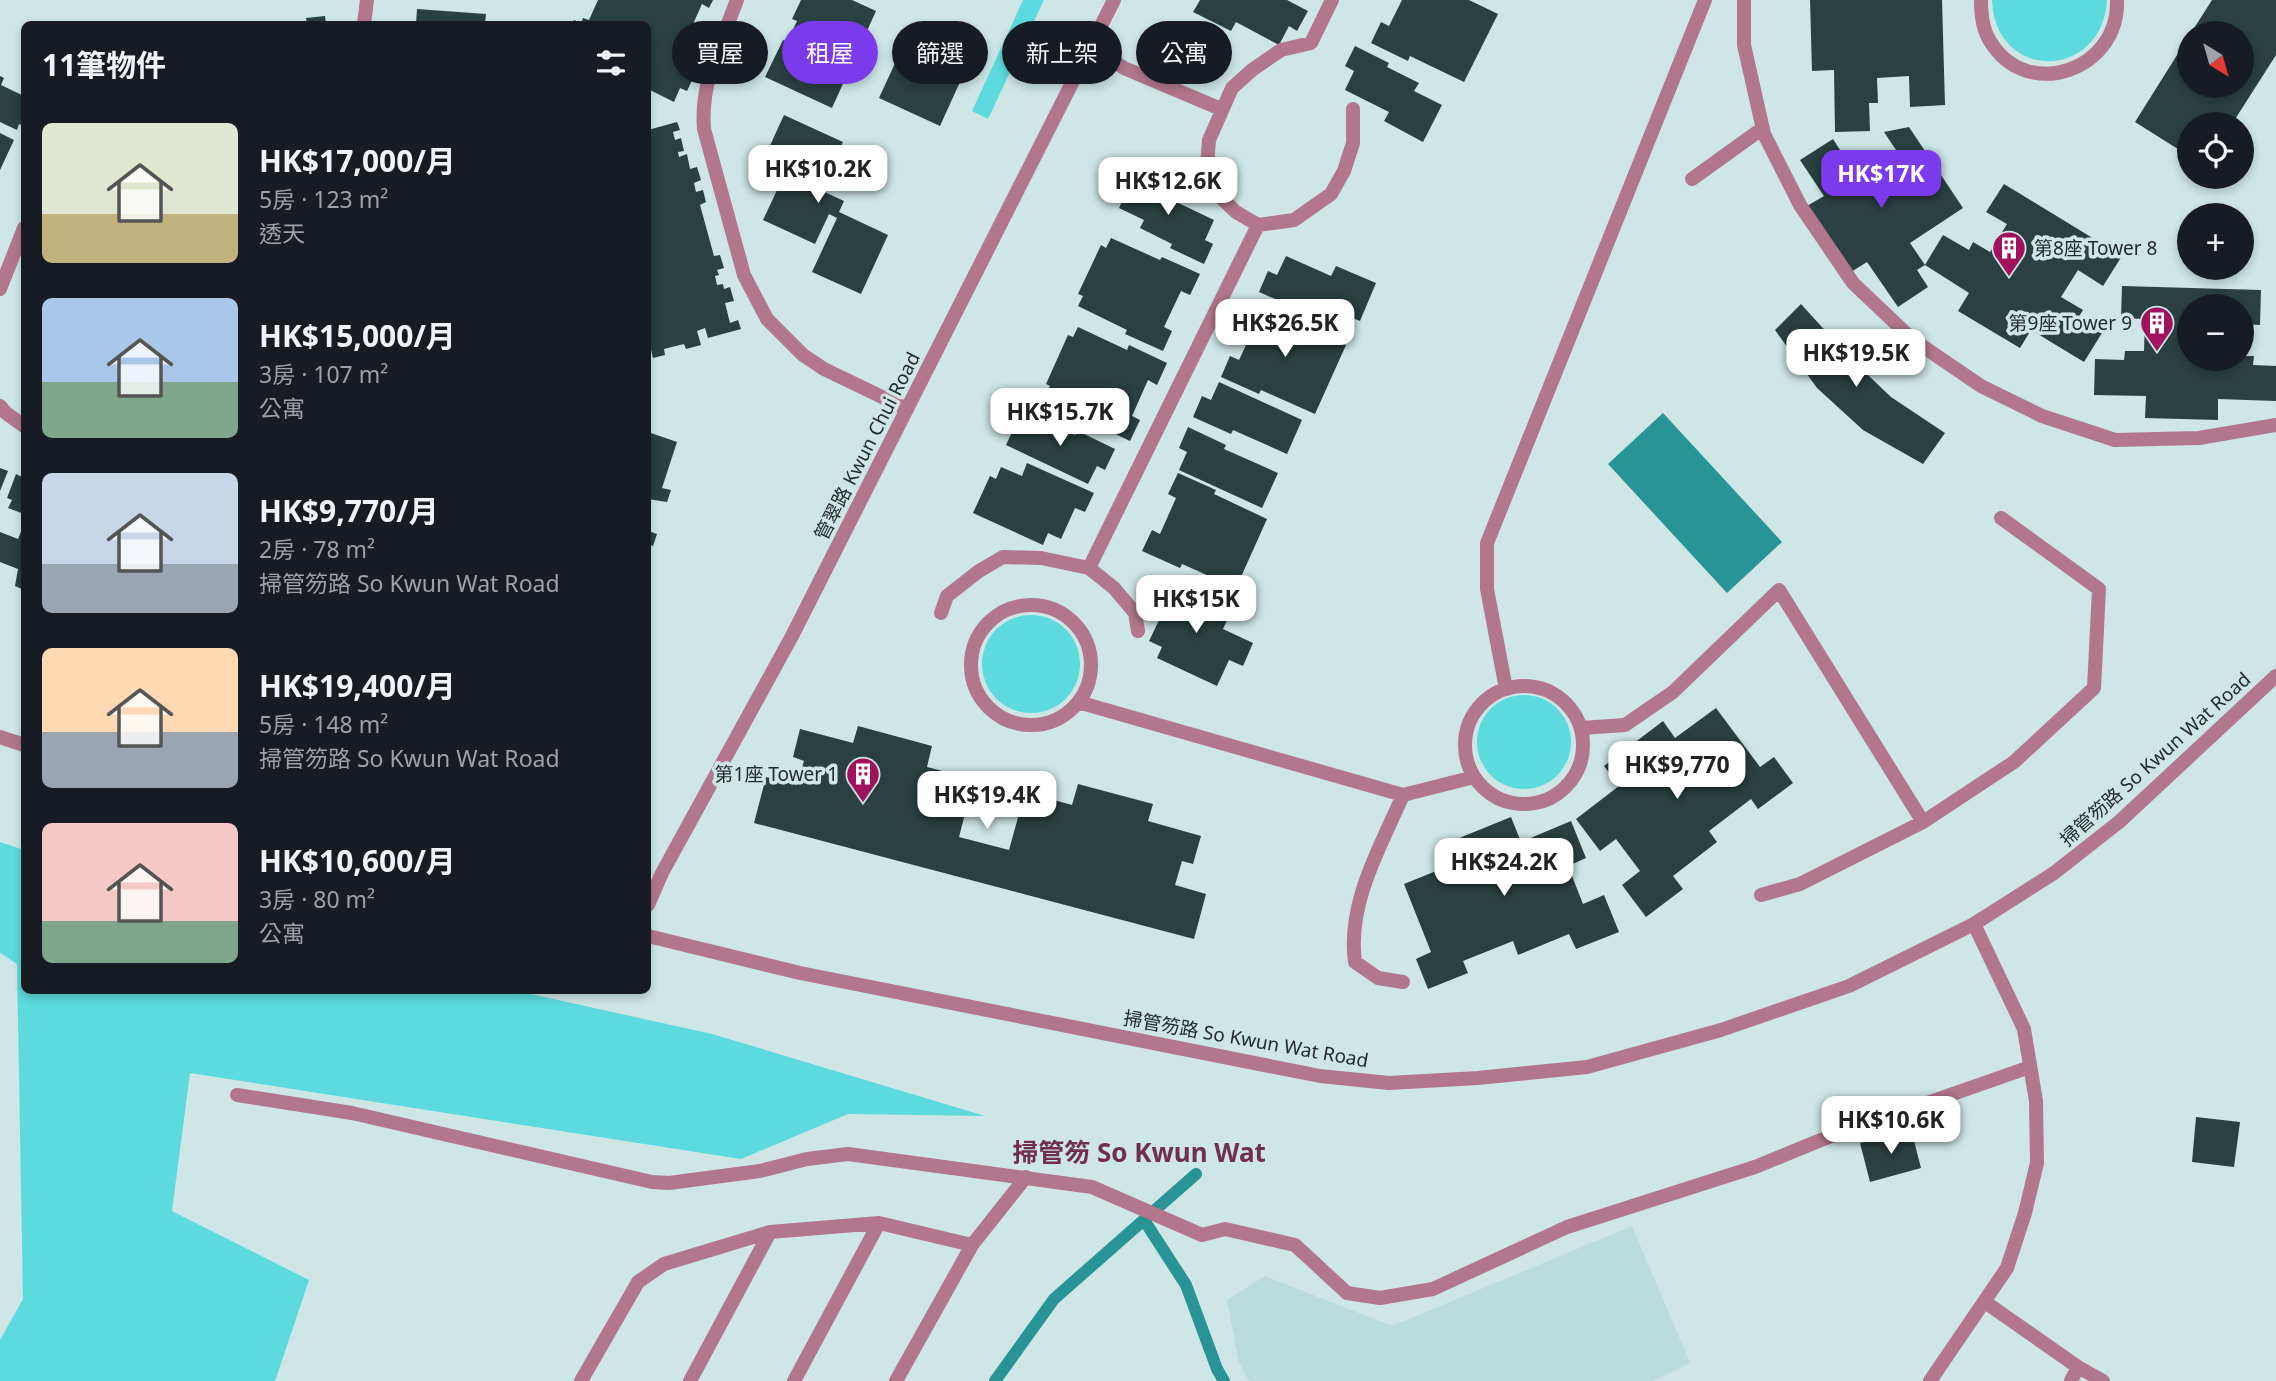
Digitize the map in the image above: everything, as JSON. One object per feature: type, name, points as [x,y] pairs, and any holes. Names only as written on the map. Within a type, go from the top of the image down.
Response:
[{"type":"street","points":[[365,21],[367,0]]},
{"type":"street","points":[[737,0],[709,73],[704,91],[703,111],[705,129],[744,275],[767,320],[803,355],[824,369],[907,409]]},
{"type":"street","name":"管翠路 Kwun Chui Road","points":[[1104,21],[1114,0]]},
{"type":"street","points":[[1332,0],[1311,43],[1281,50],[1232,88],[1209,139],[1207,167],[1216,193],[1236,212],[1258,225],[1294,220],[1331,194],[1344,171],[1353,143],[1353,109]]},
{"type":"street","points":[[1506,688],[1487,589],[1487,543],[1705,0]]},
{"type":"street","points":[[1744,0],[1744,45],[1764,134],[1800,205],[1853,283],[1912,339],[1981,386],[2042,416],[2115,440],[2199,438],[2276,425]]},
{"type":"street","points":[[1980,0],[1982,20],[1990,41],[2005,58],[2024,70],[2046,74],[2068,71],[2088,61],[2105,45],[2115,25],[2117,0]]},
{"type":"street","points":[[1122,67],[1221,109]]},
{"type":"street","name":"管翠路 Kwun Chui Road","points":[[651,898],[662,873],[792,636],[1073,84]]},
{"type":"street","points":[[1692,178],[1763,128]]},
{"type":"street","points":[[1089,568],[1258,225]]},
{"type":"street","points":[[0,289],[21,236]]},
{"type":"street","points":[[0,406],[21,424]]},
{"type":"street","points":[[1761,895],[1800,884],[1923,822],[2014,762],[2094,688],[2099,589],[2001,518]]},
{"type":"street","points":[[941,613],[947,596],[979,571],[1003,557],[1041,558],[1089,568],[1114,587],[1135,613],[1138,631]]},
{"type":"street","points":[[1581,728],[1625,725],[1673,692],[1779,590],[1923,822]]},
{"type":"street","points":[[1054,604],[1077,625],[1087,642],[1091,663],[1088,684],[1079,702],[1065,715],[1048,722],[1029,725],[1011,721],[994,712],[982,699],[974,682],[971,663],[975,645],[985,627],[1001,613],[1020,606],[1054,604]]},
{"type":"street","name":"掃管笏路 So Kwun Wat Road","points":[[651,937],[827,979],[1320,1076],[1389,1083],[1478,1078],[1587,1067],[1721,1030],[1849,986],[1974,924],[2054,873],[2092,844],[2276,676]]},
{"type":"street","points":[[1524,685],[1543,688],[1560,697],[1574,711],[1581,728],[1584,747],[1580,765],[1571,781],[1557,794],[1540,802],[1521,804],[1503,800],[1487,791],[1474,777],[1467,761],[1465,743],[1468,726],[1477,709],[1506,688],[1524,685]]},
{"type":"street","points":[[1079,702],[1404,795],[1474,777]]},
{"type":"street","points":[[0,737],[21,745]]},
{"type":"street","points":[[1402,982],[1378,978],[1355,962],[1352,941],[1359,898],[1404,795]]},
{"type":"street","points":[[1930,1381],[2007,1268],[2025,1213],[2037,1163],[2036,1101],[2024,1029],[1974,924]]},
{"type":"street","points":[[237,1095],[352,1113],[652,1182],[669,1183],[760,1171],[807,1159],[848,1154],[1092,1187],[1202,1235],[1224,1229],[1294,1245],[1347,1293],[1380,1298],[1433,1289],[1567,1227],[1755,1167],[1821,1140],[2031,1068]]},
{"type":"street","points":[[896,1381],[972,1245],[1026,1177]]},
{"type":"street","points":[[581,1381],[638,1282],[664,1264],[771,1232],[879,1223],[972,1245]]},
{"type":"street","points":[[794,1381],[879,1223]]},
{"type":"street","points":[[690,1381],[771,1232]]},
{"type":"street","points":[[1984,1302],[2074,1374],[2103,1381]]},
{"type":"shaded area","points":[[1023,0],[1044,0],[1034,21],[1013,21]]},
{"type":"shaded area","points":[[1992,0],[2107,0],[2101,27],[2087,46],[2069,57],[2049,61],[2028,57],[2011,46],[1998,27]]},
{"type":"shaded area","points":[[1002,46],[1002,84],[1004,84],[988,119],[972,111],[984,84],[988,84],[988,76]]},
{"type":"shaded area","points":[[1663,413],[1782,542],[1727,593],[1608,464]]},
{"type":"shaded area","points":[[1031,615],[1050,619],[1066,629],[1076,645],[1080,664],[1076,683],[1066,699],[1050,709],[1031,713],[1012,709],[996,699],[986,683],[982,664],[986,645],[996,629],[1012,619]]},
{"type":"shaded area","points":[[1524,695],[1542,699],[1557,709],[1567,724],[1571,742],[1567,760],[1557,775],[1542,785],[1524,789],[1506,785],[1491,775],[1481,760],[1477,742],[1481,724],[1491,709],[1506,699]]},
{"type":"shaded area","points":[[0,842],[21,849],[21,994],[531,994],[712,1034],[985,1116],[848,1114],[741,1159],[190,1073],[172,1211],[309,1280],[275,1381],[0,1381],[0,1340],[23,1299],[17,964],[0,953]]},
{"type":"shaded area","points":[[1632,1226],[1690,1363],[1654,1381],[1249,1381],[1238,1360],[1227,1300],[1265,1276],[1392,1326]]},
{"type":"building","points":[[598,0],[713,0],[709,8],[702,4],[694,21],[672,21],[672,84],[690,84],[687,91],[680,88],[674,102],[651,90],[651,21],[582,21],[583,18],[589,20]]},
{"type":"building","points":[[801,0],[852,0],[876,11],[871,21],[792,19]]},
{"type":"building","points":[[1200,0],[1287,0],[1308,11],[1297,31],[1289,26],[1279,45],[1236,22],[1232,29],[1232,21],[1211,21],[1193,12]]},
{"type":"building","points":[[1402,0],[1469,0],[1498,14],[1464,82],[1410,56],[1408,61],[1371,43],[1381,22],[1389,26]]},
{"type":"building","points":[[1810,0],[1942,0],[1945,105],[1910,107],[1909,76],[1877,78],[1878,103],[1869,103],[1870,131],[1835,132],[1834,70],[1812,71]]},
{"type":"building","points":[[2212,0],[2276,0],[2276,55],[2254,90],[2254,21],[2199,21]]},
{"type":"building","points":[[417,9],[486,14],[485,21],[416,21]]},
{"type":"building","points":[[325,16],[326,21],[306,21],[306,18]]},
{"type":"building","points":[[782,42],[782,84],[843,84],[832,108],[768,78],[768,71]]},
{"type":"building","points":[[1355,46],[1389,63],[1387,67],[1419,83],[1414,91],[1442,105],[1423,142],[1384,121],[1389,112],[1345,90],[1354,71],[1345,66]]},
{"type":"building","points":[[2177,55],[2177,98],[2249,98],[2240,112],[2177,112],[2177,148],[2135,122]]},
{"type":"building","points":[[892,70],[892,84],[959,84],[940,126],[879,98]]},
{"type":"building","points":[[0,76],[4,78],[1,85],[21,95],[21,125],[17,130],[0,122]]},
{"type":"building","points":[[784,115],[843,142],[820,190],[844,201],[839,212],[888,235],[861,294],[812,272],[837,218],[829,214],[815,244],[763,220],[778,188],[767,183],[774,169],[762,163]]},
{"type":"building","points":[[677,122],[680,130],[673,132],[675,140],[681,138],[684,151],[678,152],[679,157],[687,154],[690,169],[697,167],[701,180],[694,183],[696,192],[703,190],[706,202],[700,205],[714,256],[720,255],[724,268],[717,270],[717,285],[723,284],[724,289],[730,287],[734,301],[725,303],[730,323],[738,320],[741,329],[708,338],[705,328],[697,331],[701,345],[686,349],[684,344],[664,349],[665,355],[653,358],[651,350],[651,129]]},
{"type":"building","points":[[1909,127],[1963,208],[1910,243],[1925,265],[1917,270],[1928,287],[1898,307],[1867,262],[1851,272],[1807,206],[1824,196],[1800,160],[1833,139],[1849,164],[1857,158],[1867,174],[1898,153],[1884,132]]},
{"type":"building","points":[[0,133],[14,140],[0,170]]},
{"type":"building","points":[[1137,171],[1175,189],[1170,199],[1214,220],[1205,240],[1213,244],[1204,264],[1170,248],[1172,244],[1140,228],[1144,220],[1119,208]]},
{"type":"building","name":"第8座 Tower 8","points":[[2004,184],[2122,256],[2103,286],[2078,270],[2061,297],[2083,310],[2078,318],[2102,333],[2084,362],[2031,330],[2020,348],[1958,311],[1969,293],[1925,265],[1943,235],[1969,250],[1973,242],[1990,252],[2007,224],[1986,212]]},
{"type":"building","points":[[1111,238],[1200,274],[1190,295],[1181,291],[1164,327],[1172,331],[1163,351],[1125,334],[1127,330],[1078,306],[1083,296],[1078,294],[1101,245],[1106,248]]},
{"type":"building","points":[[1286,256],[1331,276],[1336,266],[1376,283],[1360,321],[1331,309],[1327,317],[1295,303],[1293,307],[1259,292],[1268,271],[1277,275]]},
{"type":"building","name":"第9座 Tower 9","points":[[2122,286],[2261,290],[2260,325],[2254,325],[2254,294],[2177,294],[2177,371],[2254,371],[2254,365],[2276,366],[2276,401],[2218,399],[2218,420],[2145,418],[2146,396],[2094,395],[2095,359],[2124,360],[2125,351],[2144,351],[2145,319],[2121,318]]},
{"type":"building","points":[[1256,299],[1346,345],[1315,414],[1261,390],[1259,394],[1221,377],[1230,356],[1239,360],[1256,324],[1247,320]]},
{"type":"building","points":[[1801,304],[1849,357],[1891,397],[1945,433],[1923,464],[1863,430],[1817,388],[1775,330]]},
{"type":"building","points":[[1078,327],[1127,350],[1129,345],[1167,363],[1157,385],[1148,380],[1132,416],[1140,420],[1130,441],[1092,423],[1095,419],[1045,396],[1050,386],[1046,384],[1068,335],[1073,337]]},
{"type":"building","points":[[1219,382],[1302,420],[1287,454],[1233,430],[1231,434],[1193,417],[1202,396],[1211,400]]},
{"type":"building","points":[[1027,413],[1075,435],[1078,431],[1115,449],[1105,470],[1097,466],[1088,484],[1006,445],[1017,421],[1022,423]]},
{"type":"building","points":[[1188,427],[1226,445],[1224,449],[1278,473],[1262,508],[1179,470],[1187,452],[1179,448]]},
{"type":"building","points":[[651,433],[677,442],[662,488],[671,490],[667,502],[651,499]]},
{"type":"building","points":[[1027,463],[1094,493],[1085,512],[1075,508],[1061,539],[1048,533],[1043,545],[973,513],[990,476],[996,479],[1001,467],[1022,476]]},
{"type":"building","points":[[0,468],[8,471],[0,491]]},
{"type":"building","points":[[1178,473],[1216,490],[1214,494],[1267,519],[1236,588],[1182,564],[1180,568],[1142,551],[1152,530],[1160,534],[1176,498],[1168,494]]},
{"type":"building","points":[[16,474],[21,476],[21,513],[8,508],[12,500],[7,498]]},
{"type":"building","points":[[0,532],[18,539],[21,532],[21,589],[15,586],[18,569],[0,562]]},
{"type":"building","points":[[651,532],[657,534],[653,546],[651,545]]},
{"type":"building","points":[[1163,580],[1231,612],[1223,629],[1253,643],[1243,666],[1229,660],[1217,686],[1157,658],[1162,647],[1149,641],[1164,610],[1152,604]]},
{"type":"building","points":[[1716,708],[1760,767],[1774,757],[1793,783],[1758,809],[1751,799],[1709,831],[1717,842],[1673,876],[1683,889],[1646,917],[1622,885],[1640,871],[1616,839],[1600,851],[1576,819],[1619,786],[1604,766],[1663,721],[1675,738]]},
{"type":"building","points":[[858,726],[932,746],[927,767],[974,779],[959,837],[1009,850],[1025,792],[1072,805],[1078,784],[1153,804],[1148,821],[1201,836],[1193,864],[1182,861],[1175,885],[1206,894],[1194,939],[754,823],[766,777],[797,785],[804,761],[793,757],[800,729],[853,743]]},
{"type":"building","points":[[1511,817],[1521,842],[1571,821],[1586,858],[1568,866],[1583,904],[1604,895],[1619,932],[1576,949],[1569,934],[1518,955],[1513,941],[1463,961],[1468,973],[1428,989],[1416,959],[1431,952],[1404,884],[1451,865],[1442,845]]},
{"type":"building","points":[[2196,1117],[2240,1122],[2234,1167],[2192,1162]]},
{"type":"building","points":[[1911,1129],[1921,1168],[1870,1182],[1860,1143]]},
{"type":"waterway","points":[[995,1381],[1054,1299],[1196,1174]]},
{"type":"waterway","points":[[1144,1220],[1186,1285],[1224,1381]]},
{"type":"place","name":"第8座 Tower 8","points":[[2009,278]]},
{"type":"place","name":"第9座 Tower 9","points":[[2157,353]]},
{"type":"place","name":"第1座 Tower 1","points":[[863,804]]},
{"type":"district","name":"掃管笏 So Kwun Wat","points":[[1139,1153]]}]
